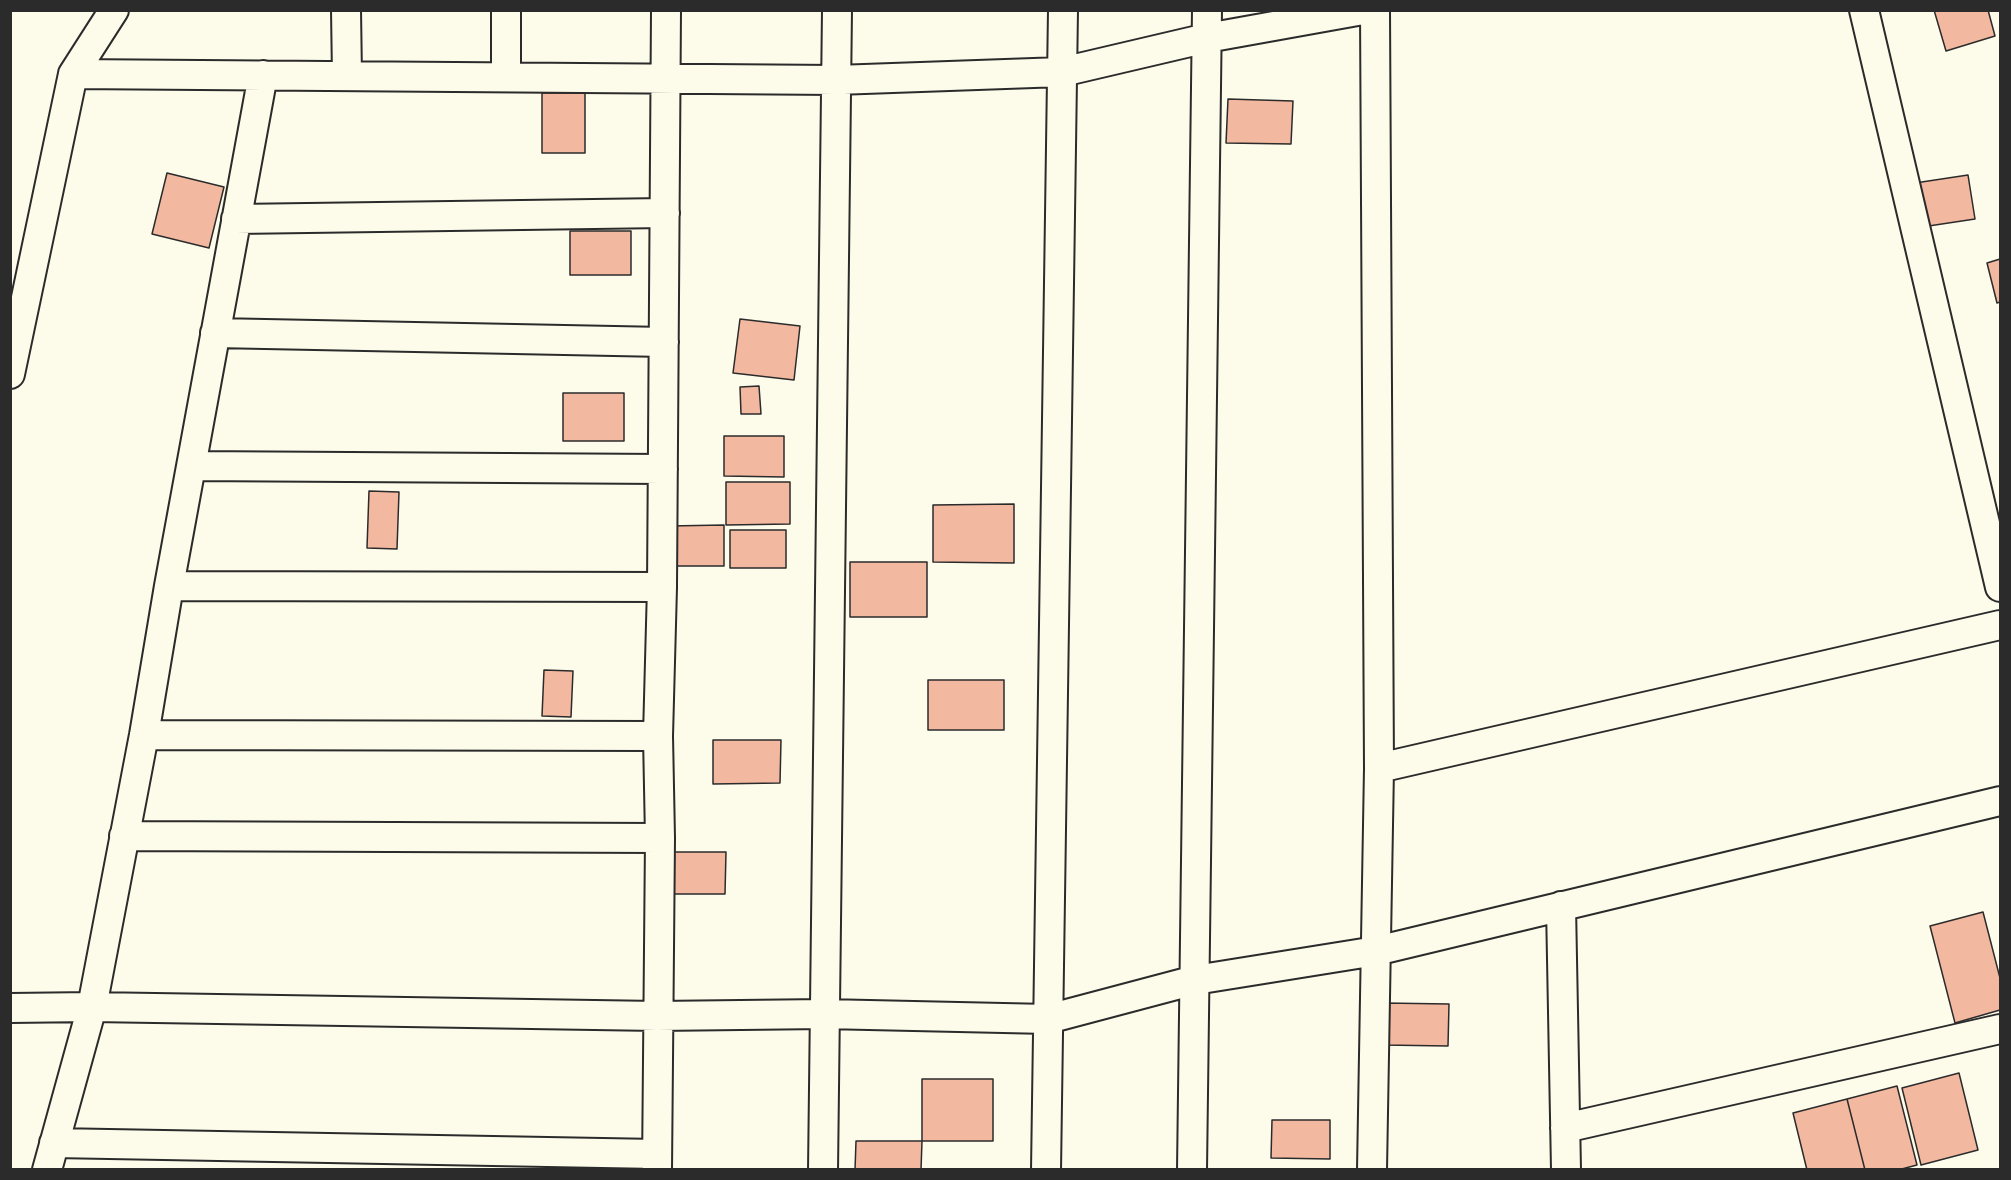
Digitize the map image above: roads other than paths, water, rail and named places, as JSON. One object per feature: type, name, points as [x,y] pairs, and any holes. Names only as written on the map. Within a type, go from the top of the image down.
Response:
[{"type":"street","points":[[10,374],[73,74],[114,10]]},
{"type":"street","points":[[346,10],[348,76]]},
{"type":"street","points":[[506,10],[506,77]]},
{"type":"street","points":[[263,75],[169,586],[144,735],[92,1007],[50,1156],[657,1162],[660,838],[658,736],[662,587],[666,10]]},
{"type":"street","points":[[823,1170],[837,10]]},
{"type":"street","points":[[1046,1170],[1063,10]]},
{"type":"street","points":[[73,74],[836,80],[1062,72],[1207,24],[1363,10]]},
{"type":"street","points":[[1372,1170],[1379,768],[1375,10]]},
{"type":"street","points":[[1864,10],[2001,587]]},
{"type":"street","points":[[1192,1170],[1207,24]]},
{"type":"street","points":[[236,219],[665,213]]},
{"type":"street","points":[[215,333],[664,342]]},
{"type":"street","points":[[192,466],[663,469]]},
{"type":"street","points":[[169,586],[662,587]]},
{"type":"street","points":[[1379,768],[2001,625]]},
{"type":"street","points":[[144,735],[658,736]]},
{"type":"street","points":[[10,1008],[92,1007],[657,1016],[824,1014],[1048,1019],[1195,980],[1377,951],[2001,801]]},
{"type":"street","points":[[124,836],[660,838]]},
{"type":"street","points":[[1561,906],[1566,1170]]},
{"type":"street","points":[[1565,1128],[2001,1029]]}]
